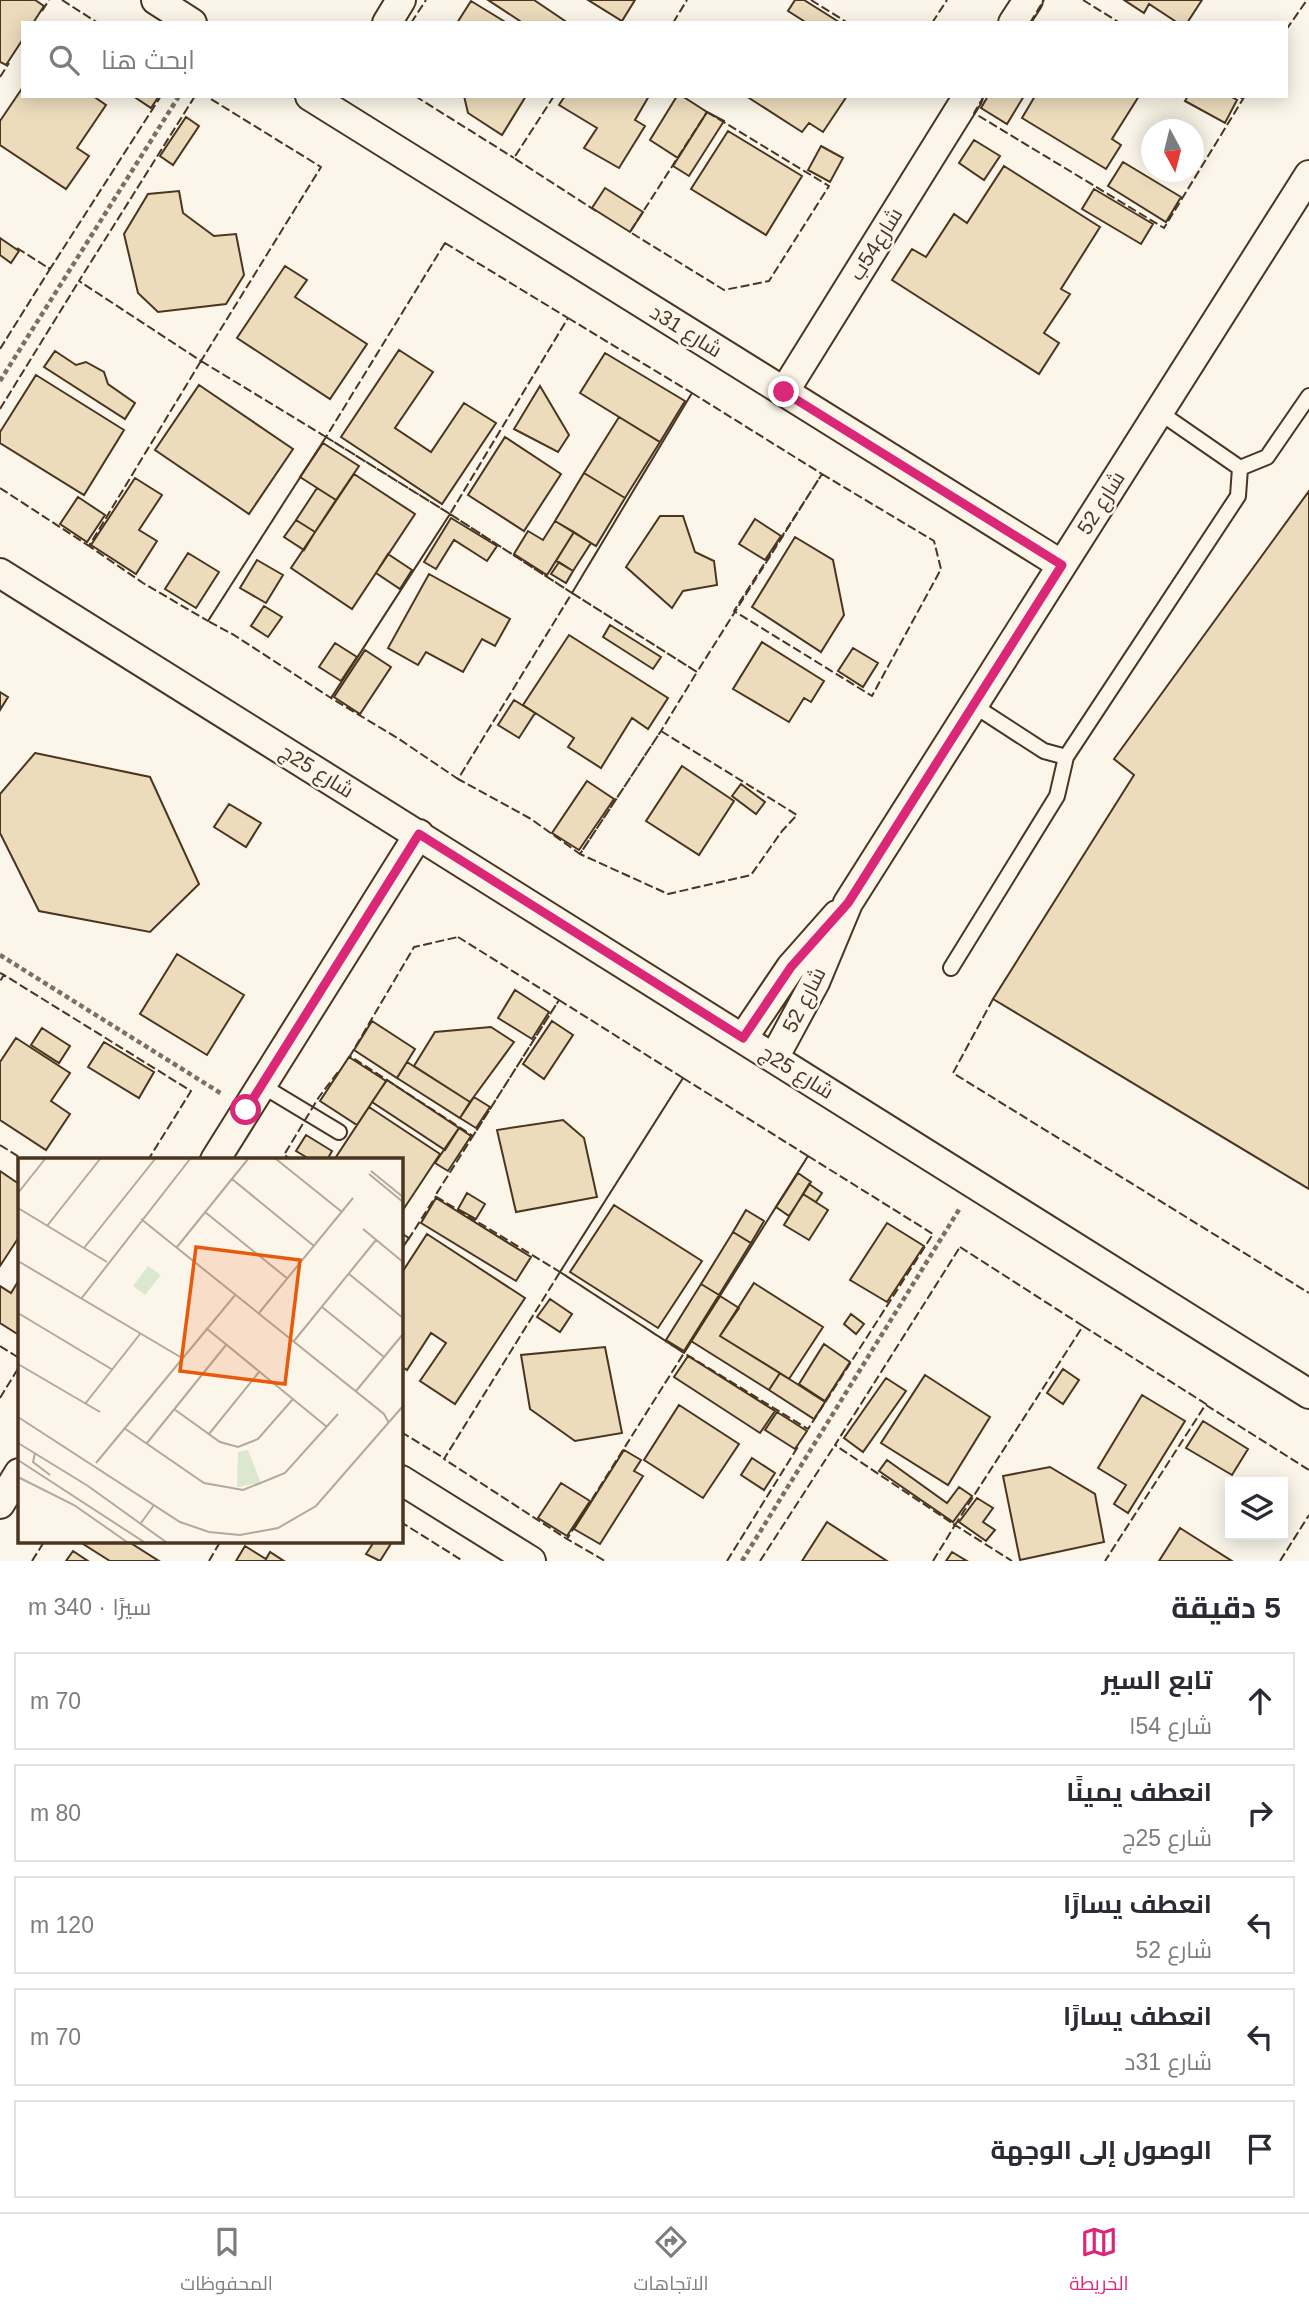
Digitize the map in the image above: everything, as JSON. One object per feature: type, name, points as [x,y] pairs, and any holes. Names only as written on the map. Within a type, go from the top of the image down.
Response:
[{"type":"street","points":[[156,0],[189,21]]},
{"type":"street","points":[[388,21],[401,0]]},
{"type":"street","points":[[1014,21],[1028,0]]},
{"type":"street","name":"شارع54ب","points":[[784,392],[967,98]]},
{"type":"street","name":"شارع 31د","points":[[327,101],[784,392],[1062,565]]},
{"type":"street","name":"شارع 52","points":[[743,1038],[791,967],[848,903],[1309,175]]},
{"type":"street","name":"شارع 25ج","points":[[0,573],[1309,1394]]},
{"type":"street","points":[[216,1158],[419,834]]},
{"type":"street","name":"شارع 52","points":[[774,1058],[815,982],[848,903]]},
{"type":"street","points":[[0,1504],[18,1475]]},
{"type":"street","points":[[402,1481],[531,1561]]},
{"type":"lane","points":[[1240,468],[1267,457],[1309,396]]},
{"type":"lane","points":[[1159,412],[1240,468]]},
{"type":"lane","points":[[951,968],[1057,796],[1066,757],[1238,496],[1240,468]]},
{"type":"lane","points":[[973,705],[1044,751],[1066,757]]},
{"type":"lane","points":[[261,1085],[339,1132]]},
{"type":"path","points":[[0,381],[178,98]]},
{"type":"path","points":[[0,955],[246,1110]]},
{"type":"path","points":[[742,1561],[975,1184]]},
{"type":"building","points":[[0,0],[35,0],[44,6],[34,21],[21,21],[21,42],[6,65],[0,62]]},
{"type":"building","points":[[488,0],[534,0],[565,21],[520,21]]},
{"type":"building","points":[[588,0],[635,0],[622,21]]},
{"type":"building","points":[[795,0],[804,0],[837,21],[804,21],[788,11]]},
{"type":"building","points":[[1124,0],[1202,0],[1188,21],[1175,21],[1149,4],[1144,13]]},
{"type":"building","points":[[471,1],[504,21],[458,21]]},
{"type":"building","points":[[21,90],[21,98],[96,98],[106,105],[77,148],[89,156],[66,189],[0,145],[0,121]]},
{"type":"building","points":[[136,98],[158,98],[151,108]]},
{"type":"building","points":[[464,98],[525,98],[502,135],[468,113]]},
{"type":"building","points":[[564,98],[648,98],[635,120],[645,126],[619,168],[584,148],[597,128],[559,105]]},
{"type":"building","points":[[676,98],[685,98],[707,112],[678,158],[650,140]]},
{"type":"building","points":[[749,98],[846,98],[823,132],[809,123],[802,132]]},
{"type":"building","points":[[987,98],[1023,98],[1007,124],[981,108]]},
{"type":"building","points":[[1034,98],[1138,98],[1112,139],[1121,145],[1106,169],[1022,118]]},
{"type":"building","points":[[1187,98],[1237,100],[1225,123],[1185,101]]},
{"type":"building","points":[[707,112],[724,121],[689,176],[673,166]]},
{"type":"building","points":[[186,117],[199,126],[173,165],[160,156]]},
{"type":"building","points":[[728,131],[802,176],[766,235],[691,189]]},
{"type":"building","points":[[974,140],[1000,156],[984,180],[959,163]]},
{"type":"building","points":[[821,146],[843,158],[830,182],[808,170]]},
{"type":"building","points":[[1123,162],[1141,173],[1141,182],[1156,182],[1181,197],[1166,222],[1108,186]]},
{"type":"building","points":[[1004,166],[1100,227],[1061,289],[1070,294],[1044,333],[1059,343],[1039,374],[892,280],[912,249],[926,257],[954,214],[967,223]]},
{"type":"building","points":[[605,188],[643,212],[630,232],[592,208]]},
{"type":"building","points":[[1094,189],[1153,224],[1141,244],[1082,209]]},
{"type":"building","points":[[179,191],[183,213],[214,236],[236,234],[244,275],[226,304],[158,312],[138,293],[124,234],[148,194]]},
{"type":"building","points":[[0,238],[19,251],[11,263],[0,255]]},
{"type":"building","points":[[285,266],[307,280],[295,297],[367,344],[330,399],[237,338]]},
{"type":"building","points":[[399,350],[433,372],[395,428],[431,452],[464,403],[496,423],[442,504],[341,437]]},
{"type":"building","points":[[55,351],[76,365],[86,362],[104,372],[108,384],[135,403],[125,419],[44,367]]},
{"type":"building","points":[[605,353],[685,401],[660,442],[580,393]]},
{"type":"building","points":[[36,375],[124,430],[84,495],[0,443],[0,432]]},
{"type":"building","points":[[199,385],[293,449],[249,514],[155,450]]},
{"type":"building","points":[[540,386],[569,435],[558,452],[514,429]]},
{"type":"building","points":[[619,417],[660,442],[625,498],[584,473]]},
{"type":"building","points":[[505,437],[561,474],[524,531],[468,495]]},
{"type":"building","points":[[323,443],[359,466],[336,500],[300,477]]},
{"type":"building","points":[[584,473],[625,498],[596,546],[555,521]]},
{"type":"building","points":[[354,474],[415,514],[352,609],[291,568]]},
{"type":"building","points":[[135,478],[162,495],[139,530],[157,541],[136,574],[91,545]]},
{"type":"building","points":[[317,488],[336,500],[315,532],[296,520]]},
{"type":"building","points":[[1309,491],[1309,1189],[993,999],[1134,775],[1114,759]]},
{"type":"building","points":[[78,497],[105,515],[87,542],[60,524]]},
{"type":"building","points":[[660,516],[683,516],[695,552],[714,561],[717,585],[683,591],[672,608],[626,567]]},
{"type":"building","points":[[451,518],[497,546],[487,561],[454,540],[436,569],[424,562]]},
{"type":"building","points":[[755,519],[781,536],[765,560],[739,544]]},
{"type":"building","points":[[296,520],[315,532],[304,550],[284,537]]},
{"type":"building","points":[[555,521],[574,532],[547,575],[514,554],[528,531],[543,540]]},
{"type":"building","points":[[574,532],[591,543],[573,571],[556,561]]},
{"type":"building","points":[[795,537],[833,560],[844,615],[821,652],[752,607]]},
{"type":"building","points":[[188,553],[219,572],[196,608],[165,589]]},
{"type":"building","points":[[388,554],[412,570],[400,589],[376,573]]},
{"type":"building","points":[[257,560],[283,575],[266,603],[240,588]]},
{"type":"building","points":[[559,562],[573,571],[566,583],[551,574]]},
{"type":"building","points":[[429,574],[510,619],[495,646],[482,639],[463,672],[426,652],[418,665],[388,648]]},
{"type":"building","points":[[264,606],[282,617],[268,637],[251,626]]},
{"type":"building","points":[[610,625],[661,657],[653,669],[603,637]]},
{"type":"building","points":[[569,635],[668,698],[648,729],[632,718],[601,768],[568,747],[574,738],[523,705]]},
{"type":"building","points":[[762,642],[824,681],[811,702],[804,698],[789,722],[733,689]]},
{"type":"building","points":[[335,643],[357,657],[341,681],[319,667]]},
{"type":"building","points":[[853,648],[878,663],[863,687],[838,671]]},
{"type":"building","points":[[365,650],[391,667],[360,714],[334,697]]},
{"type":"building","points":[[0,692],[8,697],[0,710]]},
{"type":"building","points":[[514,700],[535,713],[519,738],[498,725]]},
{"type":"building","points":[[35,753],[150,777],[199,884],[150,932],[39,911],[0,833],[0,794]]},
{"type":"building","points":[[682,766],[734,801],[699,855],[646,821]]},
{"type":"building","points":[[587,781],[614,799],[579,850],[552,833]]},
{"type":"building","points":[[741,784],[765,802],[756,814],[732,796]]},
{"type":"building","points":[[229,804],[261,823],[246,847],[214,827]]},
{"type":"building","points":[[177,954],[244,995],[207,1055],[140,1014]]},
{"type":"building","points":[[515,990],[549,1012],[532,1039],[498,1018]]},
{"type":"building","points":[[372,1021],[415,1049],[397,1078],[354,1050]]},
{"type":"building","points":[[552,1021],[573,1035],[544,1079],[523,1064]]},
{"type":"building","points":[[491,1027],[514,1042],[470,1102],[414,1066],[435,1032]]},
{"type":"building","points":[[42,1028],[70,1046],[59,1063],[31,1045]]},
{"type":"building","points":[[16,1038],[70,1073],[51,1101],[70,1114],[46,1150],[0,1120],[0,1062]]},
{"type":"building","points":[[104,1042],[154,1072],[139,1098],[88,1067]]},
{"type":"building","points":[[349,1057],[386,1081],[357,1125],[320,1101]]},
{"type":"building","points":[[407,1062],[470,1102],[460,1118],[397,1078]]},
{"type":"building","points":[[387,1080],[459,1128],[445,1150],[372,1102]]},
{"type":"building","points":[[474,1097],[490,1107],[476,1128],[460,1118]]},
{"type":"building","points":[[369,1107],[440,1154],[402,1211],[402,1158],[335,1158]]},
{"type":"building","points":[[563,1120],[584,1138],[597,1197],[516,1212],[497,1130]]},
{"type":"building","points":[[459,1128],[471,1136],[448,1171],[435,1163]]},
{"type":"building","points":[[306,1135],[332,1151],[328,1158],[308,1158],[296,1151]]},
{"type":"building","points":[[0,1171],[18,1183],[18,1239],[0,1266]]},
{"type":"building","points":[[798,1173],[811,1182],[789,1216],[776,1207]]},
{"type":"building","points":[[809,1184],[822,1193],[816,1202],[803,1194]]},
{"type":"building","points":[[467,1193],[485,1204],[476,1219],[458,1209]]},
{"type":"building","points":[[803,1194],[828,1210],[809,1240],[784,1225]]},
{"type":"building","points":[[436,1198],[531,1257],[516,1281],[421,1223]]},
{"type":"building","points":[[614,1205],[702,1261],[658,1328],[570,1272]]},
{"type":"building","points":[[746,1210],[764,1221],[751,1243],[733,1232]]},
{"type":"building","points":[[887,1223],[924,1246],[887,1302],[850,1280]]},
{"type":"building","points":[[733,1232],[751,1243],[719,1295],[701,1284]]},
{"type":"building","points":[[402,1234],[409,1238],[402,1248]]},
{"type":"building","points":[[427,1234],[525,1298],[455,1404],[420,1381],[446,1343],[431,1333],[407,1370],[402,1367],[402,1272]]},
{"type":"building","points":[[18,1282],[18,1334],[0,1323],[0,1286],[11,1293]]},
{"type":"building","points":[[754,1283],[823,1327],[789,1379],[720,1336]]},
{"type":"building","points":[[701,1284],[719,1295],[684,1351],[666,1340]]},
{"type":"building","points":[[720,1296],[739,1308],[720,1336],[780,1373],[769,1390],[691,1341]]},
{"type":"building","points":[[550,1299],[572,1314],[560,1332],[537,1317]]},
{"type":"building","points":[[851,1314],[864,1324],[856,1334],[844,1324]]},
{"type":"building","points":[[824,1344],[850,1362],[825,1401],[799,1384]]},
{"type":"building","points":[[605,1347],[622,1433],[575,1441],[530,1409],[521,1355]]},
{"type":"building","points":[[688,1356],[775,1411],[760,1433],[674,1377]]},
{"type":"building","points":[[1063,1369],[1079,1380],[1063,1404],[1047,1393]]},
{"type":"building","points":[[780,1373],[825,1402],[814,1419],[769,1390]]},
{"type":"building","points":[[925,1375],[990,1417],[948,1485],[881,1443]]},
{"type":"building","points":[[886,1378],[906,1391],[863,1452],[844,1438]]},
{"type":"building","points":[[1142,1395],[1185,1421],[1128,1513],[1114,1504],[1126,1485],[1098,1468]]},
{"type":"building","points":[[679,1405],[739,1444],[703,1498],[644,1460]]},
{"type":"building","points":[[777,1412],[807,1431],[795,1449],[765,1430]]},
{"type":"building","points":[[1203,1421],[1248,1449],[1232,1475],[1186,1448]]},
{"type":"building","points":[[624,1450],[641,1460],[634,1471],[643,1476],[600,1544],[574,1529]]},
{"type":"building","points":[[752,1458],[775,1473],[764,1490],[741,1475]]},
{"type":"building","points":[[887,1460],[947,1503],[959,1487],[972,1496],[953,1522],[879,1471]]},
{"type":"building","points":[[1050,1467],[1095,1494],[1104,1542],[1020,1560],[1003,1476]]},
{"type":"building","points":[[561,1483],[590,1501],[567,1536],[538,1518]]},
{"type":"building","points":[[977,1498],[993,1508],[983,1522],[995,1530],[986,1541],[959,1522]]},
{"type":"building","points":[[827,1522],[887,1561],[802,1561]]},
{"type":"building","points":[[1180,1528],[1232,1561],[1159,1561]]},
{"type":"building","points":[[83,1544],[132,1544],[159,1561],[110,1561]]},
{"type":"building","points":[[373,1544],[391,1544],[380,1561],[366,1554]]},
{"type":"building","points":[[245,1546],[266,1559],[270,1552],[284,1561],[236,1561]]},
{"type":"building","points":[[73,1551],[88,1561],[66,1561]]},
{"type":"building","points":[[952,1552],[967,1561],[946,1561]]},
{"type":"fence","points":[[42,11],[49,0]]},
{"type":"fence","points":[[62,0],[95,21]]},
{"type":"fence","points":[[412,21],[426,0]]},
{"type":"fence","points":[[674,21],[687,0]]},
{"type":"fence","points":[[811,0],[845,21]]},
{"type":"fence","points":[[933,21],[947,0]]},
{"type":"fence","points":[[1031,21],[1044,0]]},
{"type":"fence","points":[[1083,0],[1117,21]]},
{"type":"fence","points":[[1288,27],[1307,0]]},
{"type":"fence","points":[[0,77],[9,63]]},
{"type":"fence","points":[[17,248],[50,269],[160,98]]},
{"type":"fence","points":[[194,98],[79,281],[201,361],[321,167],[209,98]]},
{"type":"fence","points":[[418,98],[514,158]]},
{"type":"fence","points":[[553,98],[514,158],[596,211]]},
{"type":"fence","points":[[983,98],[974,113],[1164,228],[1243,99]]},
{"type":"fence","points":[[707,112],[829,186],[769,281],[724,290],[630,232],[707,112]]},
{"type":"fence","points":[[445,243],[568,318],[450,514],[326,437],[445,243]]},
{"type":"fence","points":[[0,349],[50,269],[47,268]]},
{"type":"fence","points":[[0,409],[79,281],[82,283]]},
{"type":"fence","points":[[568,318],[692,393],[572,593],[450,514],[568,318]]},
{"type":"fence","points":[[201,361],[326,437],[208,621],[143,583],[89,546],[201,361]]},
{"type":"fence","points":[[692,393],[822,474],[697,672],[572,593],[692,393]]},
{"type":"fence","points":[[326,437],[450,514],[331,698],[208,621],[326,437]]},
{"type":"fence","points":[[822,474],[934,541],[941,569],[872,696],[734,611],[822,474]]},
{"type":"fence","points":[[0,488],[89,546],[90,544]]},
{"type":"fence","points":[[450,514],[572,593],[458,779],[331,698],[450,514]]},
{"type":"fence","points":[[572,593],[697,672],[580,854],[531,819],[458,779],[572,593]]},
{"type":"fence","points":[[661,731],[797,815],[782,831],[751,875],[668,894],[580,854],[661,731]]},
{"type":"fence","points":[[458,937],[559,1000],[473,1136],[350,1056],[414,947],[458,937]]},
{"type":"fence","points":[[0,973],[4,975]]},
{"type":"fence","points":[[0,981],[4,975]]},
{"type":"fence","points":[[4,975],[191,1091],[149,1158]]},
{"type":"fence","points":[[993,999],[953,1073],[1309,1293]]},
{"type":"fence","points":[[559,1000],[683,1078],[560,1272],[435,1196],[559,1000]]},
{"type":"fence","points":[[289,1158],[284,1155],[319,1097],[338,1072]]},
{"type":"fence","points":[[683,1078],[808,1156],[684,1353],[560,1272],[683,1078]]},
{"type":"fence","points":[[0,1145],[21,1158]]},
{"type":"fence","points":[[808,1156],[933,1234],[808,1429],[684,1353],[808,1156]]},
{"type":"fence","points":[[408,1240],[436,1196]]},
{"type":"fence","points":[[960,1247],[1083,1326],[955,1525],[835,1445],[960,1247]]},
{"type":"fence","points":[[560,1272],[684,1353],[567,1539],[444,1459],[560,1272]]},
{"type":"fence","points":[[1083,1326],[1206,1404],[1105,1561]]},
{"type":"fence","points":[[0,1346],[18,1357]]},
{"type":"fence","points":[[0,1398],[18,1369]]},
{"type":"fence","points":[[1206,1405],[1309,1470]]},
{"type":"fence","points":[[402,1433],[444,1458]]},
{"type":"fence","points":[[727,1561],[799,1445]]},
{"type":"fence","points":[[760,1561],[835,1445],[837,1446]]},
{"type":"fence","points":[[1280,1561],[1309,1515]]},
{"type":"fence","points":[[956,1523],[955,1525],[1012,1561]]},
{"type":"fence","points":[[402,1527],[404,1524],[463,1561]]},
{"type":"fence","points":[[933,1561],[955,1525],[953,1524]]},
{"type":"fence","points":[[569,1536],[567,1539],[605,1561]]},
{"type":"fence","points":[[32,1561],[43,1544]]},
{"type":"fence","points":[[209,1561],[219,1544]]},
{"type":"route","points":[[246,1110],[419,834],[743,1038],[791,967],[848,903],[1062,565],[784,392]]}]
